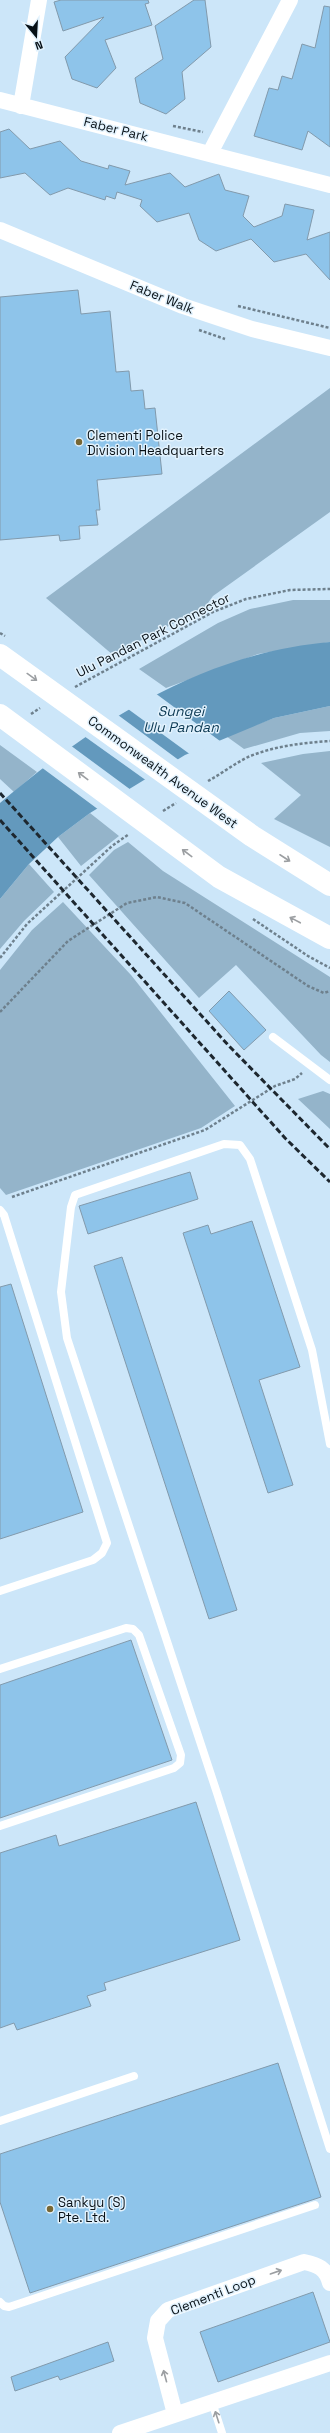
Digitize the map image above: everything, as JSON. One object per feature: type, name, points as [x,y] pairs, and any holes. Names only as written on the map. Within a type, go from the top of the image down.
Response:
[{"type":"main road","name":"Commonwealth Avenue West","points":[[0,654],[252,836],[330,885]]},
{"type":"main road","points":[[0,715],[219,877],[330,938]]},
{"type":"street","points":[[21,106],[39,0]]},
{"type":"street","points":[[210,153],[290,0]]},
{"type":"street","name":"Faber Park","points":[[0,100],[330,185]]},
{"type":"street","name":"Faber Walk","points":[[0,230],[183,306],[252,329],[330,348]]},
{"type":"street","name":"Clementi Loop","points":[[175,2414],[155,2338],[158,2321],[168,2310],[304,2262],[319,2266],[328,2274],[330,2283]]},
{"type":"street","points":[[120,2433],[330,2363]]},
{"type":"lane","points":[[273,1037],[330,1080]]},
{"type":"lane","points":[[330,1444],[312,1350],[250,1159],[240,1145],[224,1144],[75,1195],[71,1207],[61,1292],[67,1338],[217,1792],[330,2150]]},
{"type":"lane","points":[[0,1210],[4,1215],[107,1543],[102,1553],[93,1560],[0,1591]]},
{"type":"lane","points":[[0,1669],[126,1628],[133,1629],[139,1636],[181,1755],[180,1763],[174,1768],[0,1826]]},
{"type":"lane","points":[[0,2121],[134,2076]]},
{"type":"lane","points":[[0,2302],[4,2306],[9,2307],[315,2205]]},
{"type":"lane","points":[[212,2402],[222,2433]]},
{"type":"path","points":[[171,126],[206,133],[210,130]]},
{"type":"path","points":[[236,305],[330,328]]},
{"type":"path","name":"Ulu Pandan Park Connector","points":[[72,688],[213,612],[246,599],[290,590],[330,590]]},
{"type":"path","points":[[28,717],[46,703]]},
{"type":"path","points":[[205,783],[248,758],[272,749],[301,743],[330,741]]},
{"type":"path","points":[[160,814],[179,801]]},
{"type":"path","points":[[0,958],[27,924],[112,846],[133,832]]},
{"type":"path","points":[[0,1012],[68,941],[127,903],[157,897],[185,903],[308,986],[324,993],[330,991]]},
{"type":"path","points":[[251,918],[308,956],[330,968]]},
{"type":"path","points":[[12,1197],[205,1130],[275,1086],[295,1079],[310,1066]]},
{"type":"shaded area","points":[[330,388],[330,512],[213,596],[205,607],[113,655],[46,598]]},
{"type":"shaded area","points":[[293,600],[330,600],[330,642],[258,654],[166,688],[139,669],[218,623],[250,609]]},
{"type":"shaded area","points":[[330,706],[330,731],[300,733],[244,749],[226,736],[274,718]]},
{"type":"shaded area","points":[[0,745],[37,772],[14,792],[0,779]]},
{"type":"shaded area","points":[[330,751],[330,847],[274,819],[301,795],[261,763],[303,754]]},
{"type":"shaded area","points":[[90,813],[119,836],[81,866],[58,837]]},
{"type":"shaded area","points":[[128,842],[163,871],[330,977],[330,1062],[321,1055],[236,965],[199,998],[89,875],[114,850]]},
{"type":"shaded area","points":[[29,864],[54,892],[24,921],[0,949],[0,899]]},
{"type":"shaded area","points":[[63,902],[131,975],[235,1106],[201,1128],[6,1195],[0,1188],[0,970],[32,930]]},
{"type":"shaded area","points":[[323,1091],[330,1094],[330,1129],[298,1099]]},
{"type":"water","name":"Sungei Ulu Pandan","points":[[330,642],[330,706],[274,718],[185,755],[90,813],[58,837],[29,864],[0,899],[0,803],[36,774],[73,746],[112,720],[153,697],[195,677],[238,661],[283,649]]},
{"type":"pier","points":[[155,693],[220,741],[191,755],[128,709]]},
{"type":"pier","points":[[118,715],[180,761],[147,781],[84,736]]},
{"type":"pier","points":[[70,745],[131,790],[99,810],[41,767]]},
{"type":"building","points":[[61,0],[148,0],[149,3],[145,4],[152,25],[105,40],[116,68],[97,88],[72,79],[65,57],[104,17],[63,31],[54,2]]},
{"type":"building","points":[[194,0],[205,0],[211,47],[182,72],[185,99],[166,114],[140,103],[135,78],[163,59],[155,26]]},
{"type":"building","points":[[324,6],[330,7],[330,147],[308,131],[302,150],[254,136],[269,88],[278,90],[282,76],[292,79],[302,44],[315,48]]},
{"type":"building","points":[[9,129],[30,149],[60,141],[81,161],[108,169],[109,165],[130,171],[125,185],[170,173],[185,187],[219,174],[225,190],[249,196],[243,216],[254,227],[282,216],[285,204],[314,210],[307,240],[330,232],[330,280],[306,254],[274,262],[251,239],[216,251],[199,240],[189,213],[157,222],[140,206],[142,200],[117,192],[115,199],[106,196],[105,200],[68,188],[50,195],[25,173],[0,178],[0,132]]},
{"type":"building","name":"Clementi Police Division Headquarters","points":[[78,290],[81,314],[110,311],[116,372],[129,371],[131,391],[143,390],[145,409],[155,408],[162,474],[97,480],[100,510],[96,510],[98,525],[79,526],[80,539],[60,541],[59,535],[0,540],[0,297]]},
{"type":"building","points":[[229,991],[266,1030],[244,1050],[209,1011]]},
{"type":"building","points":[[190,1172],[198,1199],[88,1234],[79,1206]]},
{"type":"building","points":[[252,1221],[300,1367],[259,1380],[293,1485],[268,1493],[183,1233],[208,1225],[211,1234]]},
{"type":"building","points":[[122,1257],[237,1610],[209,1619],[94,1266]]},
{"type":"building","points":[[11,1284],[83,1512],[0,1539],[0,1287]]},
{"type":"building","points":[[131,1640],[172,1760],[0,1818],[0,1685]]},
{"type":"building","points":[[196,1802],[240,1940],[104,1983],[106,1990],[87,1996],[91,2006],[17,2030],[14,2023],[0,2028],[0,1853],[56,1835],[59,1846]]},
{"type":"building","points":[[278,2063],[321,2197],[30,2293],[0,2202],[0,2154]]},
{"type":"building","points":[[313,2292],[330,2342],[218,2382],[200,2332]]},
{"type":"building","points":[[108,2342],[114,2361],[60,2380],[58,2376],[15,2391],[11,2377]]},
{"type":"railway","points":[[0,793],[229,1046],[330,1149]]},
{"type":"railway","points":[[0,820],[285,1138],[330,1182]]},
{"type":"place","name":"Clementi Police Division Headquarters","points":[[79,442]]},
{"type":"place","name":"Sankyu (S) Pte. Ltd.","points":[[50,2209]]}]
